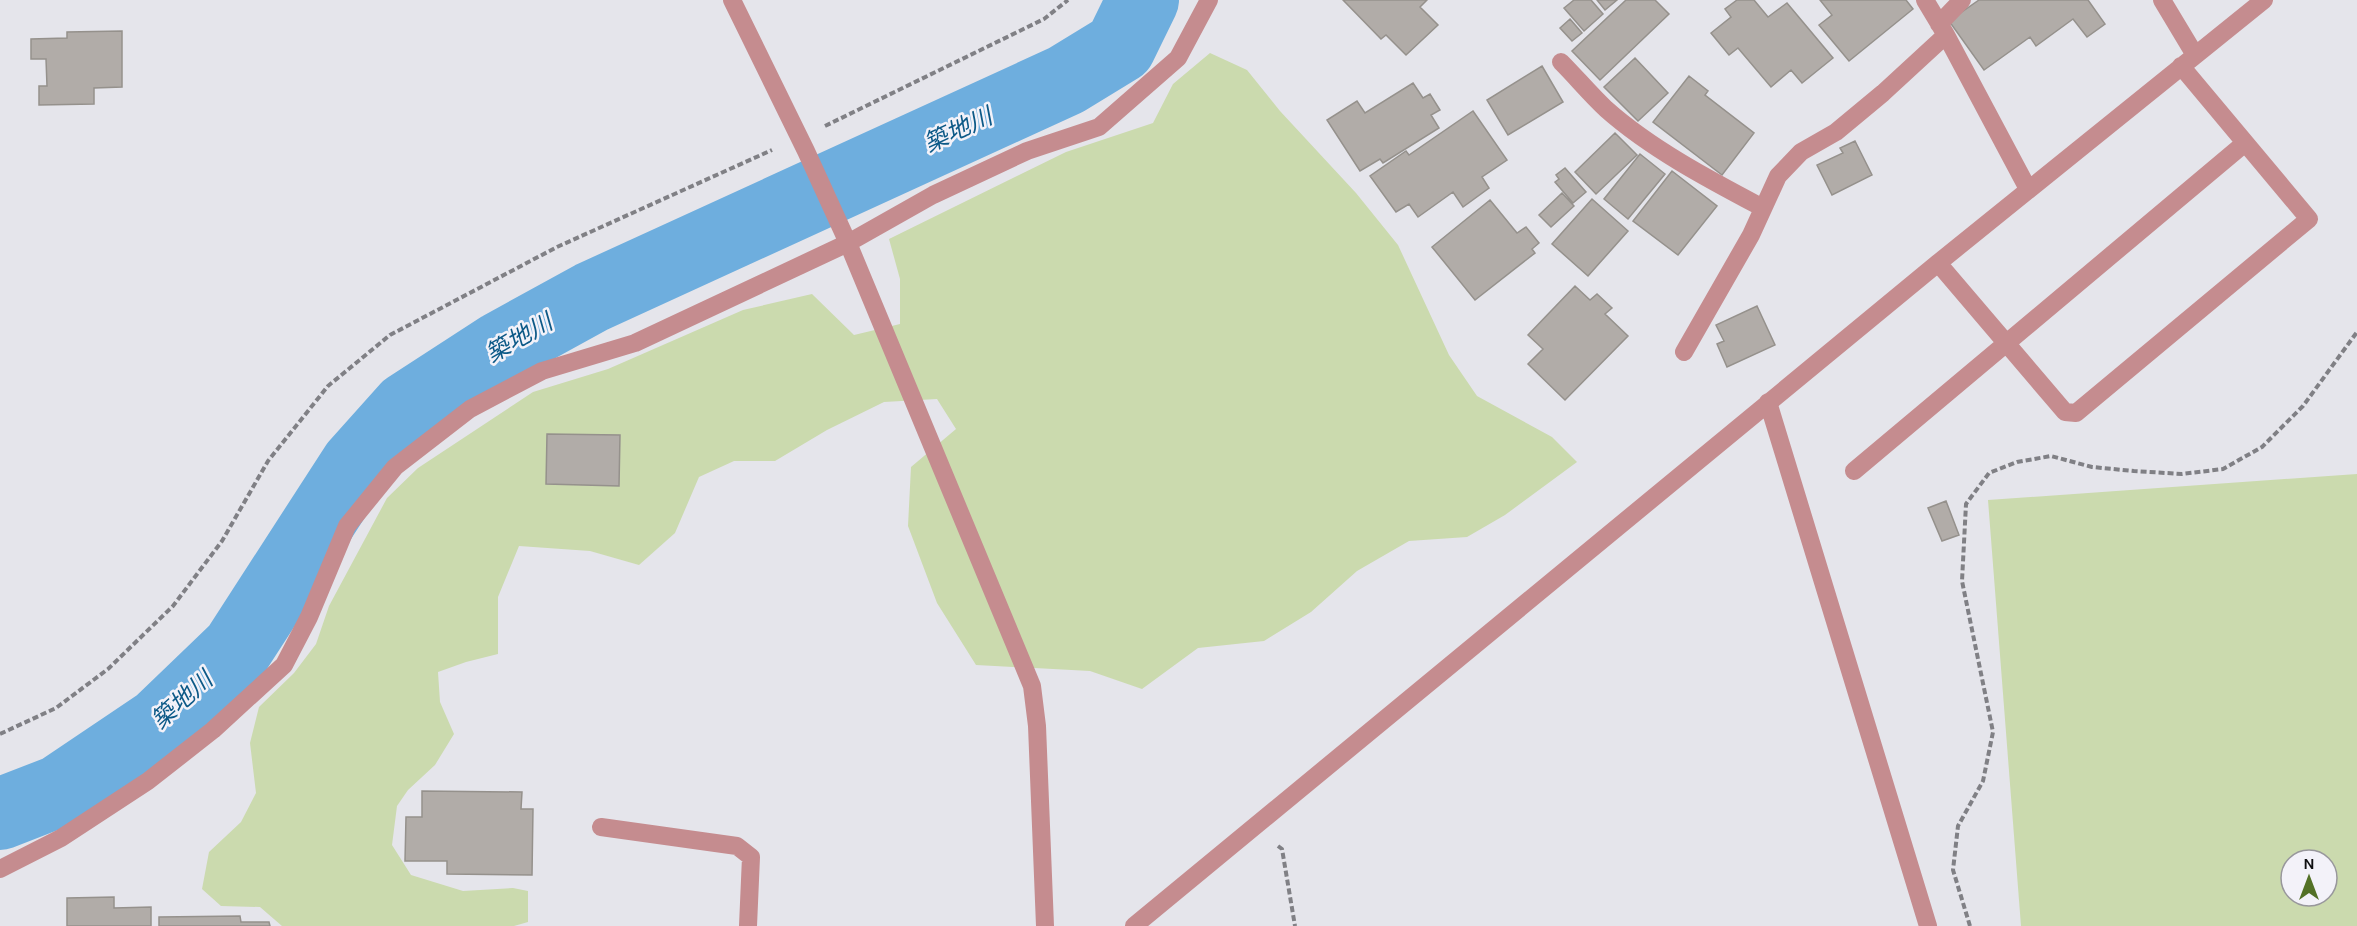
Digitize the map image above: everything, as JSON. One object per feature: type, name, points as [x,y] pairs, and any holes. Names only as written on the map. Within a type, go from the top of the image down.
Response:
[{"type":"street","points":[[732,0],[803,144],[846,239],[1032,686],[1037,726],[1045,926]]},
{"type":"street","points":[[0,869],[60,838],[148,781],[213,730],[284,665],[309,617],[347,526],[395,466],[470,409],[542,371],[635,343],[933,195],[1027,151],[1099,127],[1178,58],[1209,0]]},
{"type":"street","points":[[1925,0],[1943,29],[2028,189]]},
{"type":"street","points":[[1684,352],[1708,314],[1751,235],[1778,176],[1801,152],[1836,132],[1883,93],[1943,29],[1962,0]]},
{"type":"street","points":[[1938,263],[2065,412],[2076,413],[2309,219],[2245,143],[2188,61],[2162,0]]},
{"type":"street","points":[[1134,926],[1768,402],[2264,0]]},
{"type":"street","points":[[1561,62],[1607,110],[1647,139],[1692,170],[1763,208]]},
{"type":"street","points":[[1854,471],[2245,143]]},
{"type":"street","points":[[1768,402],[1928,926]]},
{"type":"street","points":[[601,827],[737,846],[751,857],[748,926]]},
{"type":"path","points":[[0,734],[56,708],[108,669],[173,606],[222,541],[268,461],[328,386],[390,335],[557,247],[803,144],[1044,19],[1068,0]]},
{"type":"path","points":[[1970,926],[1953,870],[1958,826],[1983,781],[1993,732],[1962,580],[1966,504],[1989,473],[2017,462],[2051,456],[2092,466],[2134,471],[2182,474],[2223,469],[2262,447],[2303,406],[2357,332]]},
{"type":"path","points":[[1256,825],[1282,849],[1294,926]]},
{"type":"green space","points":[[1210,53],[1247,70],[1280,111],[1356,193],[1398,245],[1449,355],[1477,396],[1552,437],[1577,462],[1505,515],[1467,537],[1409,541],[1357,571],[1311,612],[1264,641],[1198,648],[1142,689],[1090,671],[976,665],[937,603],[908,526],[911,467],[956,429],[937,399],[884,402],[827,430],[775,461],[734,461],[699,477],[675,533],[639,565],[590,551],[519,546],[498,597],[498,654],[438,672],[440,702],[454,734],[435,765],[408,790],[397,806],[392,845],[411,875],[463,891],[513,888],[528,891],[528,922],[514,926],[282,926],[260,907],[221,906],[202,889],[209,852],[241,822],[256,793],[250,743],[259,707],[294,673],[316,644],[329,606],[387,498],[418,468],[533,392],[608,369],[743,310],[812,294],[854,335],[900,324],[900,279],[889,239],[1066,152],[1153,123],[1173,84]]},
{"type":"green space","points":[[2357,474],[2357,926],[2021,926],[1988,500]]},
{"type":"building","points":[[1343,0],[1427,0],[1420,7],[1438,25],[1406,55],[1386,35],[1381,39]]},
{"type":"building","points":[[1574,0],[1591,0],[1603,14],[1584,31],[1564,8]]},
{"type":"building","points":[[1597,0],[1617,0],[1605,10]]},
{"type":"building","points":[[1626,0],[1655,0],[1669,14],[1600,80],[1572,51]]},
{"type":"building","points":[[1737,0],[1754,0],[1768,17],[1787,3],[1833,58],[1802,83],[1791,70],[1771,87],[1738,48],[1729,55],[1711,33],[1731,17],[1725,9]]},
{"type":"building","points":[[1820,0],[1906,0],[1913,9],[1849,61],[1819,25],[1832,15]]},
{"type":"building","points":[[1979,0],[2088,0],[2105,24],[2087,37],[2073,19],[2036,46],[2030,37],[1984,70],[1949,21]]},
{"type":"building","points":[[1570,19],[1582,33],[1572,41],[1560,28]]},
{"type":"building","points":[[122,31],[122,87],[94,88],[94,104],[39,105],[39,86],[47,86],[46,59],[31,59],[31,39],[67,38],[67,32]]},
{"type":"building","points":[[1635,58],[1668,93],[1638,121],[1604,87]]},
{"type":"building","points":[[1542,66],[1563,102],[1508,135],[1487,100]]},
{"type":"building","points":[[1689,76],[1708,91],[1705,95],[1754,133],[1722,175],[1653,122]]},
{"type":"building","points":[[1413,83],[1423,98],[1430,94],[1440,110],[1431,115],[1439,128],[1383,163],[1380,159],[1360,171],[1327,120],[1357,101],[1365,113]]},
{"type":"building","points":[[1473,111],[1507,160],[1482,177],[1489,188],[1463,207],[1453,192],[1418,217],[1409,204],[1396,212],[1370,176],[1406,151],[1409,155]]},
{"type":"building","points":[[1615,133],[1637,155],[1596,194],[1575,172]]},
{"type":"building","points":[[1855,141],[1872,175],[1832,195],[1817,165],[1843,153],[1840,148]]},
{"type":"building","points":[[1640,154],[1665,174],[1628,219],[1604,199]]},
{"type":"building","points":[[1565,168],[1586,192],[1573,203],[1555,182],[1559,179],[1556,175]]},
{"type":"building","points":[[1672,171],[1717,206],[1678,255],[1633,221]]},
{"type":"building","points":[[1562,193],[1574,206],[1551,227],[1539,215]]},
{"type":"building","points":[[1592,199],[1628,231],[1588,276],[1552,244]]},
{"type":"building","points":[[1490,200],[1517,233],[1526,227],[1539,243],[1532,249],[1535,253],[1475,300],[1432,247]]},
{"type":"building","points":[[1575,286],[1590,300],[1597,294],[1612,308],[1605,314],[1628,336],[1565,400],[1528,364],[1543,349],[1528,335]]},
{"type":"building","points":[[1757,306],[1775,345],[1727,367],[1717,344],[1724,341],[1716,325]]},
{"type":"building","points":[[547,434],[620,435],[619,486],[546,484]]},
{"type":"building","points":[[1946,501],[1959,535],[1942,541],[1928,508]]},
{"type":"building","points":[[422,791],[522,792],[521,809],[533,809],[532,875],[447,874],[447,861],[405,861],[406,817],[422,817]]},
{"type":"building","points":[[114,897],[114,908],[151,907],[151,926],[67,926],[67,898]]},
{"type":"building","points":[[240,916],[241,922],[269,922],[270,926],[159,926],[159,917]]},
{"type":"waterway","name":"築地川","points":[[0,814],[59,791],[160,723],[237,649],[356,465],[407,408],[501,347],[592,297],[1066,80],[1120,47],[1143,0]]}]
